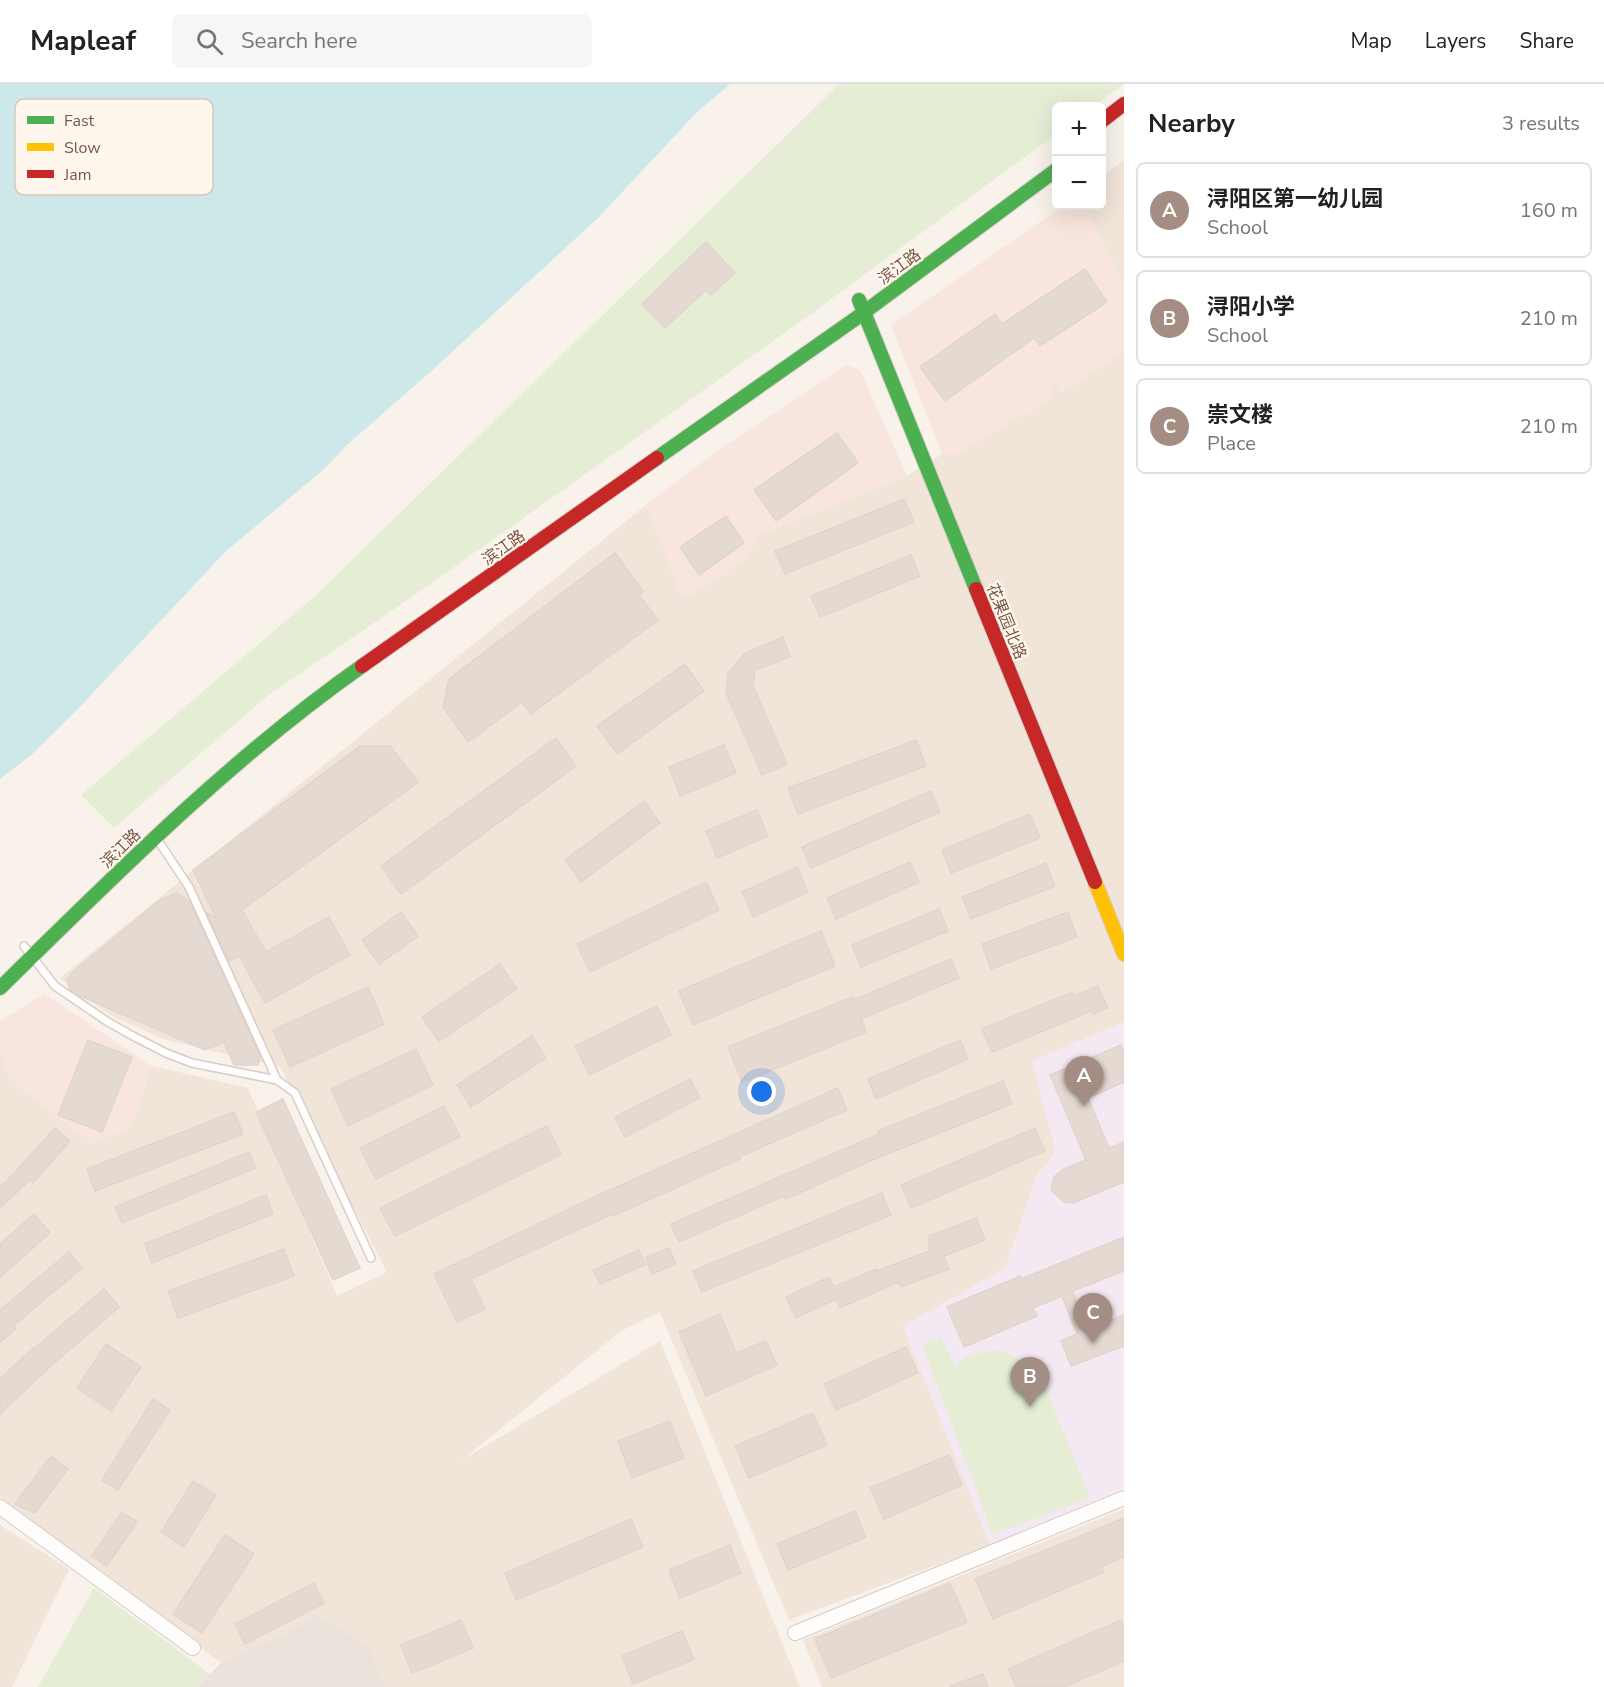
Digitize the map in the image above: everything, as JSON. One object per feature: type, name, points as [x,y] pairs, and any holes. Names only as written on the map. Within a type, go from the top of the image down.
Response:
[{"type":"main road","points":[[1106,117],[1124,104]]},
{"type":"main road","points":[[1106,133],[1124,120]]},
{"type":"main road","name":"滨江路","points":[[0,988],[155,837],[317,698],[862,306],[1053,156]]},
{"type":"main road","name":"滨江路","points":[[155,819],[314,684],[1052,173]]},
{"type":"main road","name":"花果园北路","points":[[862,306],[1124,954]]},
{"type":"main road","name":"滨江路","points":[[0,969],[138,835]]},
{"type":"street","points":[[795,1633],[1124,1498]]},
{"type":"street","points":[[0,1507],[193,1648]]},
{"type":"lane","points":[[155,837],[189,887],[277,1080]]},
{"type":"lane","points":[[24,946],[55,986],[133,1036],[192,1063],[277,1080],[295,1092],[372,1258]]},
{"type":"shaded area","points":[[1124,160],[1124,287],[1086,210],[1106,210],[1106,174]]},
{"type":"shaded area","points":[[1057,210],[1086,210],[1124,287],[1124,351],[1061,392],[1054,383],[1048,388],[1053,396],[1027,415],[1023,411],[957,454],[942,454],[891,325]]},
{"type":"shaded area","points":[[1124,351],[1124,1022],[1032,1061],[1056,1151],[1037,1176],[1005,1268],[904,1326],[990,1545],[789,1620],[660,1312],[621,1331],[462,1460],[660,1341],[800,1687],[386,1687],[369,1647],[319,1615],[221,1663],[0,1497],[0,1051],[11,1081],[130,1128],[152,1066],[248,1088],[337,1296],[387,1272],[280,1067],[163,1039],[110,1015],[60,978],[646,505],[683,598],[743,562],[760,534],[907,476],[942,454],[957,454],[1024,411],[1027,415],[1053,396],[1048,388],[1055,383],[1061,392]]},
{"type":"shaded area","points":[[846,365],[860,370],[907,476],[760,534],[743,562],[682,598],[646,505],[713,454]]},
{"type":"shaded area","points":[[44,994],[152,1066],[130,1128],[92,1144],[11,1081],[0,1051],[0,1021]]},
{"type":"shaded area","points":[[1124,1022],[1124,1488],[990,1545],[903,1326],[1005,1268],[1038,1176],[1056,1151],[1032,1061]]},
{"type":"shaded area","points":[[1124,1509],[1124,1687],[822,1687],[803,1640]]},
{"type":"shaded area","points":[[0,1525],[69,1569],[12,1687],[0,1687]]},
{"type":"shaded area","points":[[319,1615],[369,1647],[386,1687],[197,1687],[221,1663]]},
{"type":"green space","points":[[839,84],[1124,84],[1099,102],[1052,102],[1052,137],[800,322],[419,592],[270,694],[114,828],[81,795],[314,597]]},
{"type":"green space","points":[[941,1337],[955,1365],[970,1355],[998,1350],[1014,1356],[1040,1375],[1090,1497],[993,1535],[922,1345]]},
{"type":"green space","points":[[94,1588],[210,1674],[197,1687],[38,1687]]},
{"type":"water","points":[[0,84],[730,84],[696,113],[598,218],[348,444],[324,469],[225,552],[76,711],[31,755],[0,779]]},
{"type":"building","points":[[706,242],[735,273],[711,295],[706,290],[665,328],[642,304]]},
{"type":"building","points":[[1085,269],[1107,302],[1040,346],[1034,338],[945,401],[920,367],[995,314],[1002,324]]},
{"type":"building","points":[[837,433],[858,463],[776,521],[754,490]]},
{"type":"building","points":[[904,499],[914,522],[785,574],[775,551]]},
{"type":"building","points":[[726,516],[744,543],[699,575],[680,547]]},
{"type":"building","points":[[615,553],[643,591],[639,595],[658,620],[531,714],[522,702],[468,742],[443,707],[449,679]]},
{"type":"building","points":[[911,555],[920,576],[820,617],[811,596]]},
{"type":"building","points":[[783,637],[790,657],[755,670],[753,686],[787,764],[762,775],[726,693],[728,673],[745,653]]},
{"type":"building","points":[[685,664],[704,691],[617,754],[597,726]]},
{"type":"building","points":[[556,738],[576,766],[401,894],[381,866]]},
{"type":"building","points":[[916,740],[926,766],[798,814],[788,788]]},
{"type":"building","points":[[724,745],[736,773],[680,796],[669,767]]},
{"type":"building","points":[[360,746],[390,746],[418,782],[242,910],[266,952],[329,917],[350,955],[265,1003],[239,956],[229,961],[206,912],[216,918],[193,870]]},
{"type":"building","points":[[931,791],[940,812],[811,868],[802,847]]},
{"type":"building","points":[[644,801],[660,823],[581,882],[565,860]]},
{"type":"building","points":[[757,810],[768,836],[717,858],[706,831]]},
{"type":"building","points":[[1030,814],[1040,838],[951,873],[942,850]]},
{"type":"building","points":[[910,862],[919,882],[836,919],[827,898]]},
{"type":"building","points":[[1046,863],[1055,886],[971,919],[962,897]]},
{"type":"building","points":[[797,867],[808,892],[753,917],[742,892]]},
{"type":"building","points":[[706,882],[719,910],[590,972],[577,944]]},
{"type":"building","points":[[177,893],[189,901],[260,1056],[258,1065],[234,1065],[224,1042],[205,1050],[70,990],[67,980],[74,971],[160,900]]},
{"type":"building","points":[[939,909],[948,931],[861,967],[852,945]]},
{"type":"building","points":[[401,912],[418,936],[379,964],[362,940]]},
{"type":"building","points":[[1068,912],[1077,937],[991,969],[982,944]]},
{"type":"building","points":[[821,931],[835,966],[693,1025],[679,991]]},
{"type":"building","points":[[951,959],[959,978],[861,1019],[866,1032],[742,1082],[728,1047],[852,997],[853,1000]]},
{"type":"building","points":[[500,964],[517,989],[439,1041],[422,1017]]},
{"type":"building","points":[[1098,986],[1108,1008],[1093,1014],[1092,1011],[992,1052],[982,1029],[1072,992],[1074,996]]},
{"type":"building","points":[[368,987],[384,1024],[290,1067],[273,1030]]},
{"type":"building","points":[[657,1006],[671,1035],[589,1075],[575,1046]]},
{"type":"building","points":[[532,1036],[546,1058],[471,1107],[457,1085]]},
{"type":"building","points":[[88,1040],[132,1057],[102,1132],[58,1115]]},
{"type":"building","points":[[960,1040],[968,1059],[876,1099],[868,1079]]},
{"type":"building","points":[[1121,1045],[1124,1053],[1124,1082],[1088,1098],[1109,1148],[1124,1142],[1124,1182],[1073,1203],[1064,1202],[1051,1190],[1054,1177],[1064,1169],[1086,1160],[1050,1075]]},
{"type":"building","points":[[416,1049],[433,1085],[348,1126],[331,1089]]},
{"type":"building","points":[[690,1079],[700,1098],[625,1137],[615,1117]]},
{"type":"building","points":[[1003,1081],[1012,1104],[875,1159],[786,1199],[784,1196],[679,1242],[671,1224],[879,1134],[878,1131]]},
{"type":"building","points":[[838,1088],[847,1110],[471,1279],[485,1309],[457,1322],[434,1274],[592,1198]]},
{"type":"building","points":[[283,1099],[360,1268],[333,1280],[256,1112]]},
{"type":"building","points":[[444,1106],[460,1137],[376,1179],[360,1148]]},
{"type":"building","points":[[234,1112],[243,1134],[95,1191],[87,1169]]},
{"type":"building","points":[[547,1126],[561,1155],[395,1236],[380,1208]]},
{"type":"building","points":[[55,1128],[70,1141],[33,1183],[30,1180],[0,1208],[0,1186]]},
{"type":"building","points":[[1035,1128],[1045,1151],[911,1208],[901,1185]]},
{"type":"building","points":[[249,1152],[256,1168],[122,1223],[115,1207]]},
{"type":"building","points":[[882,1193],[891,1215],[702,1292],[693,1271]]},
{"type":"building","points":[[266,1195],[273,1214],[152,1263],[145,1244]]},
{"type":"building","points":[[34,1214],[50,1233],[0,1277],[0,1244]]},
{"type":"building","points":[[976,1218],[985,1240],[944,1256],[949,1269],[901,1287],[898,1282],[840,1308],[836,1299],[796,1318],[786,1297],[829,1277],[834,1287],[876,1269],[877,1271],[929,1251],[929,1236]]},
{"type":"building","points":[[1124,1237],[1124,1271],[1073,1291],[1088,1330],[1124,1315],[1124,1346],[1071,1366],[1061,1341],[1077,1334],[1062,1296],[1033,1308],[1037,1316],[964,1347],[947,1307],[1020,1276],[1021,1279]]},
{"type":"building","points":[[669,1248],[676,1264],[652,1274],[645,1258]]},
{"type":"building","points":[[284,1249],[294,1276],[178,1318],[168,1291]]},
{"type":"building","points":[[639,1250],[645,1265],[600,1284],[593,1270]]},
{"type":"building","points":[[69,1252],[82,1268],[13,1326],[16,1329],[0,1342],[0,1310]]},
{"type":"building","points":[[104,1289],[119,1307],[0,1414],[0,1379],[33,1348]]},
{"type":"building","points":[[720,1314],[736,1353],[766,1341],[777,1365],[706,1396],[679,1332]]},
{"type":"building","points":[[106,1344],[141,1367],[111,1411],[77,1388]]},
{"type":"building","points":[[906,1347],[918,1373],[836,1410],[824,1384]]},
{"type":"building","points":[[153,1399],[170,1410],[118,1490],[102,1480]]},
{"type":"building","points":[[813,1413],[827,1445],[749,1478],[735,1446]]},
{"type":"building","points":[[670,1421],[684,1458],[632,1478],[618,1441]]},
{"type":"building","points":[[949,1455],[962,1485],[884,1519],[870,1488]]},
{"type":"building","points":[[51,1456],[68,1469],[35,1513],[15,1504]]},
{"type":"building","points":[[193,1481],[216,1495],[184,1547],[161,1532]]},
{"type":"building","points":[[855,1511],[866,1537],[788,1570],[777,1544]]},
{"type":"building","points":[[122,1512],[137,1522],[107,1566],[92,1556]]},
{"type":"building","points":[[1124,1518],[1124,1557],[1102,1566],[1104,1572],[993,1619],[975,1579]]},
{"type":"building","points":[[631,1519],[643,1547],[516,1600],[505,1573]]},
{"type":"building","points":[[225,1535],[254,1554],[202,1633],[173,1614]]},
{"type":"building","points":[[730,1545],[741,1573],[680,1598],[669,1570]]},
{"type":"building","points":[[314,1583],[324,1603],[245,1644],[235,1624]]},
{"type":"building","points":[[950,1583],[967,1622],[831,1678],[815,1639]]},
{"type":"building","points":[[461,1620],[473,1648],[412,1673],[401,1645]]},
{"type":"building","points":[[1121,1620],[1124,1628],[1124,1661],[1064,1687],[1016,1687],[1008,1669]]},
{"type":"building","points":[[682,1631],[694,1659],[633,1684],[622,1656]]},
{"type":"building","points":[[983,1674],[988,1687],[950,1686]]},
{"type":"traffic: fast","points":[[657,458],[855,319],[1052,173]]},
{"type":"traffic: fast","points":[[859,300],[976,589]]},
{"type":"traffic: fast","points":[[0,988],[130,861],[220,779],[313,702],[362,666]]},
{"type":"traffic: slow","points":[[1095,882],[1124,954]]},
{"type":"traffic: jam","points":[[1106,118],[1124,104]]},
{"type":"traffic: jam","points":[[362,666],[657,458]]},
{"type":"traffic: jam","points":[[976,589],[1095,882]]},
{"type":"place","name":"浔阳区第一幼儿园","points":[[1084,1106]]},
{"type":"place","name":"崇文楼","points":[[1093,1343]]},
{"type":"place","name":"浔阳小学","points":[[1030,1407]]}]
